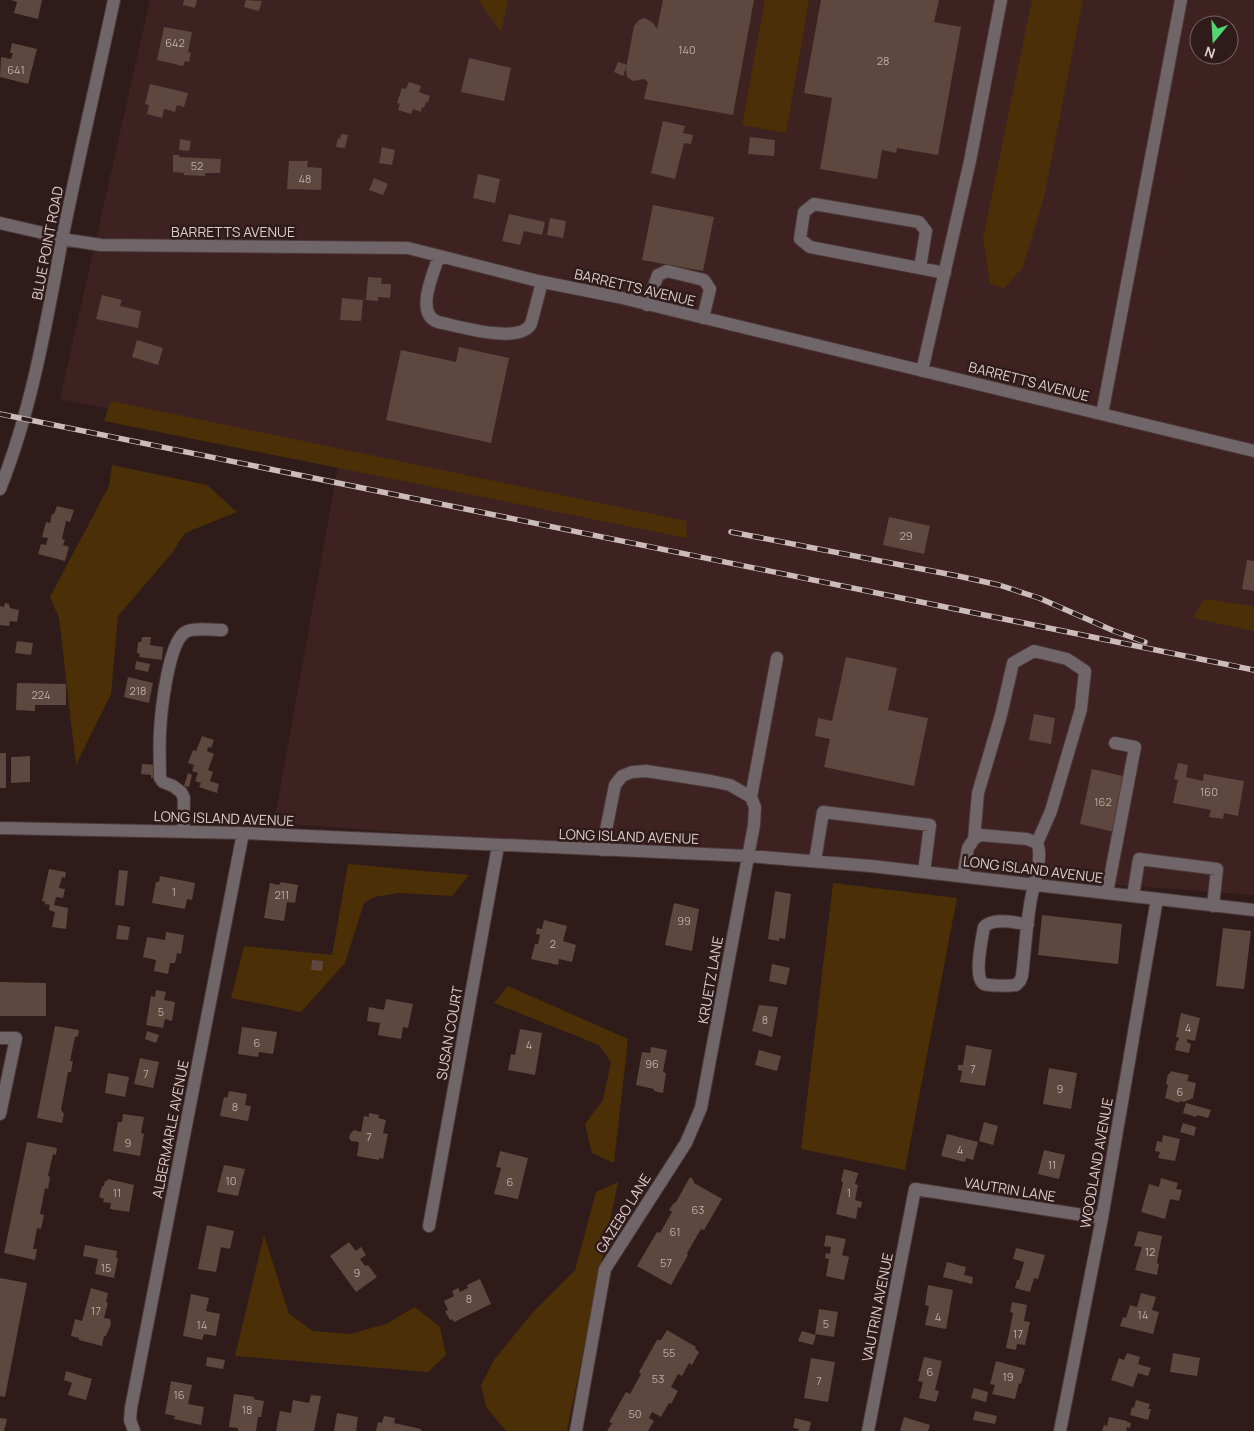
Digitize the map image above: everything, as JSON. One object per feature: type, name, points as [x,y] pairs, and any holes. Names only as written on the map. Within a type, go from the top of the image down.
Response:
[{"type":"street","name":"BLUE POINT ROAD","points":[[0,489],[3,473],[29,398],[42,347],[62,239],[114,0]]},
{"type":"street","points":[[922,371],[970,161],[1002,0]]},
{"type":"street","points":[[1102,414],[1182,0]]},
{"type":"street","points":[[920,268],[926,230],[919,222],[814,204],[804,212],[800,239],[810,248],[945,273]]},
{"type":"street","name":"BARRETTS AVENUE","points":[[0,223],[62,239],[100,245],[408,248],[542,282],[647,304],[1254,451]]},
{"type":"street","points":[[439,256],[427,294],[426,305],[429,316],[432,320],[438,322],[494,333],[517,333],[528,328],[531,324],[542,282]]},
{"type":"street","points":[[647,304],[658,275],[667,272],[704,280],[710,289],[703,318]]},
{"type":"street","points":[[183,832],[184,798],[181,792],[163,782],[160,778],[160,732],[170,662],[176,643],[189,630],[222,630]]},
{"type":"street","points":[[974,839],[978,793],[1001,716],[1014,663],[1034,651],[1067,659],[1086,671],[1081,709],[1052,811],[1037,843]]},
{"type":"street","name":"KRUETZ LANE","points":[[701,1108],[754,825],[755,807],[751,797],[777,658]]},
{"type":"street","points":[[1107,893],[1135,747],[1115,744]]},
{"type":"street","points":[[602,850],[615,785],[622,776],[632,772],[646,771],[730,785],[751,797]]},
{"type":"street","points":[[815,861],[823,812],[930,824],[924,872]]},
{"type":"street","name":"LONG ISLAND AVENUE","points":[[0,828],[243,833],[748,856],[963,876],[1254,910]]},
{"type":"street","name":"ALBERMARLE AVENUE","points":[[134,1431],[130,1420],[131,1408],[243,833]]},
{"type":"street","points":[[963,876],[968,848],[974,839],[980,835],[1027,839],[1037,843],[1040,849],[1035,885],[1030,903],[1028,924],[1020,981],[1016,985],[1006,986],[984,984],[980,980],[978,972],[984,927],[988,923],[994,922],[1028,924]]},
{"type":"street","name":"SUSAN COURT","points":[[429,1226],[498,846]]},
{"type":"street","points":[[1133,896],[1138,859],[1217,869],[1213,906]]},
{"type":"street","name":"WOODLAND AVENUE","points":[[1060,1431],[1102,1218],[1158,899]]},
{"type":"street","points":[[0,1038],[16,1038],[0,1114]]},
{"type":"street","name":"GAZEBO LANE","points":[[576,1431],[605,1269],[686,1142],[701,1108]]},
{"type":"street","name":"VAUTRIN LANE","points":[[915,1189],[1102,1218]]},
{"type":"street","name":"VAUTRIN AVENUE","points":[[868,1431],[915,1189]]},
{"type":"shaded area","points":[[150,0],[1254,0],[1254,895],[274,823],[340,455],[60,399]]},
{"type":"shaded area","points":[[478,0],[508,0],[501,32]]},
{"type":"shaded area","points":[[765,0],[809,0],[786,133],[742,125]]},
{"type":"shaded area","points":[[1032,0],[1083,0],[1044,197],[1023,267],[1004,288],[990,284],[983,238]]},
{"type":"shaded area","points":[[111,401],[686,521],[687,538],[104,421]]},
{"type":"shaded area","points":[[112,465],[207,485],[237,512],[185,533],[172,553],[118,616],[111,694],[76,765],[59,618],[50,597],[109,486]]},
{"type":"shaded area","points":[[1204,599],[1254,606],[1254,631],[1193,618]]},
{"type":"shaded area","points":[[348,864],[469,875],[452,896],[400,893],[374,897],[364,903],[345,963],[301,1012],[231,998],[244,946],[332,955]]},
{"type":"shaded area","points":[[833,883],[957,898],[905,1170],[801,1149]]},
{"type":"shaded area","points":[[508,986],[628,1039],[614,1163],[592,1153],[585,1124],[603,1100],[611,1062],[599,1045],[494,1003]]},
{"type":"shaded area","points":[[618,1182],[567,1431],[506,1431],[486,1407],[481,1385],[494,1360],[533,1312],[575,1270],[596,1192]]},
{"type":"shaded area","points":[[264,1235],[289,1314],[313,1331],[350,1334],[386,1324],[415,1307],[440,1327],[446,1355],[428,1372],[235,1356]]},
{"type":"building","points":[[11,0],[42,0],[38,19],[14,13],[17,2]]},
{"type":"building","points":[[184,0],[197,0],[195,8],[183,5]]},
{"type":"building","points":[[246,0],[262,1],[259,11],[244,7]]},
{"type":"building","points":[[663,0],[754,0],[733,115],[644,99],[648,82],[644,79],[633,81],[627,77],[626,69],[634,26],[639,20],[645,18],[653,23],[657,29]]},
{"type":"building","points":[[821,0],[939,0],[934,22],[961,27],[938,155],[897,148],[896,153],[882,150],[877,179],[820,169],[832,98],[804,93]]},
{"type":"building","points":[[164,27],[192,32],[188,52],[191,53],[189,62],[185,61],[183,66],[157,60]]},
{"type":"building","points":[[12,43],[37,49],[28,84],[0,77],[1,57],[11,59],[13,53],[10,53]]},
{"type":"building","points":[[469,58],[511,68],[504,101],[461,92]]},
{"type":"building","points":[[618,62],[627,65],[623,76],[614,72]]},
{"type":"building","points":[[409,82],[421,86],[419,92],[430,96],[424,108],[422,107],[421,112],[413,109],[411,114],[398,110],[400,104],[397,103],[402,88],[406,89]]},
{"type":"building","points":[[150,84],[188,93],[184,107],[177,105],[175,112],[164,109],[162,118],[147,114],[149,105],[145,104]]},
{"type":"building","points":[[663,121],[685,126],[683,133],[693,135],[691,144],[684,143],[675,179],[651,173]]},
{"type":"building","points":[[341,134],[348,135],[345,148],[336,147]]},
{"type":"building","points":[[750,137],[775,140],[774,156],[748,154]]},
{"type":"building","points":[[180,139],[191,141],[189,151],[179,150]]},
{"type":"building","points":[[382,147],[395,150],[392,165],[379,163]]},
{"type":"building","points":[[173,155],[221,159],[220,173],[205,173],[205,176],[184,175],[184,173],[173,172]]},
{"type":"building","points":[[289,161],[308,161],[307,167],[322,168],[321,190],[287,189]]},
{"type":"building","points":[[478,174],[500,179],[495,203],[473,198]]},
{"type":"building","points":[[374,178],[388,184],[383,195],[369,190]]},
{"type":"building","points":[[653,205],[714,217],[703,271],[642,260]]},
{"type":"building","points":[[509,214],[545,222],[542,235],[524,231],[520,245],[502,241]]},
{"type":"building","points":[[550,218],[566,221],[563,238],[547,235]]},
{"type":"building","points":[[368,277],[382,278],[381,284],[391,284],[390,298],[378,297],[378,301],[366,300]]},
{"type":"building","points":[[102,295],[122,300],[120,306],[141,311],[138,328],[96,319]]},
{"type":"building","points":[[342,298],[363,300],[361,321],[340,320]]},
{"type":"building","points":[[137,340],[163,348],[158,365],[132,357]]},
{"type":"building","points":[[459,347],[509,358],[491,443],[386,420],[401,350],[456,362]]},
{"type":"building","points":[[57,506],[74,510],[70,522],[66,521],[62,539],[65,540],[63,545],[69,547],[65,561],[38,554],[41,544],[46,545],[48,538],[42,537],[46,522],[50,523],[52,514],[54,514]]},
{"type":"building","points":[[889,517],[930,526],[924,554],[883,545]]},
{"type":"building","points":[[1247,560],[1254,561],[1254,591],[1242,589]]},
{"type":"building","points":[[5,603],[9,604],[10,608],[19,610],[17,622],[10,621],[9,626],[0,625],[0,606],[4,607]]},
{"type":"building","points":[[142,637],[151,637],[150,645],[163,647],[162,660],[139,657],[140,654],[137,653],[138,642],[141,642]]},
{"type":"building","points":[[17,641],[33,643],[31,655],[15,653]]},
{"type":"building","points":[[846,657],[897,668],[888,710],[928,718],[914,786],[824,767],[830,739],[815,736],[818,718],[832,721]]},
{"type":"building","points":[[136,661],[150,664],[148,672],[135,669]]},
{"type":"building","points":[[128,677],[153,683],[149,703],[124,697]]},
{"type":"building","points":[[17,683],[66,684],[66,705],[35,705],[35,711],[16,710]]},
{"type":"building","points":[[1034,714],[1055,718],[1051,744],[1029,740]]},
{"type":"building","points":[[202,736],[214,740],[211,748],[208,747],[207,751],[214,754],[208,770],[213,772],[210,781],[219,784],[217,793],[199,787],[201,783],[195,781],[198,773],[192,771],[194,765],[188,763],[193,750],[196,751]]},
{"type":"building","points":[[0,753],[6,753],[6,788],[0,788]]},
{"type":"building","points":[[30,756],[30,782],[11,783],[11,757]]},
{"type":"building","points":[[1178,763],[1188,765],[1186,777],[1203,781],[1204,774],[1244,781],[1238,816],[1224,813],[1223,819],[1209,817],[1211,810],[1173,803],[1178,780],[1174,779]]},
{"type":"building","points":[[142,764],[158,765],[157,778],[141,774]]},
{"type":"building","points":[[1092,769],[1126,778],[1114,832],[1080,824]]},
{"type":"building","points":[[188,773],[192,775],[189,787],[184,786]]},
{"type":"building","points":[[49,869],[66,872],[65,878],[62,877],[59,888],[65,889],[63,898],[56,897],[54,905],[68,908],[66,929],[52,927],[55,912],[49,910],[50,905],[42,901]]},
{"type":"building","points":[[119,870],[128,871],[124,906],[115,905]]},
{"type":"building","points":[[160,876],[195,883],[192,900],[187,899],[185,909],[152,903],[156,882],[159,882]]},
{"type":"building","points":[[281,882],[298,885],[295,903],[287,902],[284,921],[264,918],[270,883],[279,885]]},
{"type":"building","points":[[775,891],[791,894],[785,939],[779,938],[779,941],[768,939]]},
{"type":"building","points":[[674,903],[699,909],[692,951],[665,945]]},
{"type":"building","points":[[1042,915],[1122,924],[1118,964],[1038,955]]},
{"type":"building","points":[[544,920],[567,926],[563,941],[576,945],[572,962],[559,959],[558,965],[531,959],[535,944],[538,944],[540,935],[536,934],[537,928],[542,929]]},
{"type":"building","points":[[118,925],[130,927],[128,940],[116,939]]},
{"type":"building","points":[[1223,928],[1251,931],[1244,989],[1216,986]]},
{"type":"building","points":[[166,932],[184,935],[181,954],[177,953],[175,963],[170,963],[168,974],[154,971],[156,960],[143,957],[147,937],[165,940]]},
{"type":"building","points":[[312,960],[323,961],[322,971],[311,970]]},
{"type":"building","points":[[772,964],[790,968],[786,985],[769,981]]},
{"type":"building","points":[[0,982],[46,983],[46,1016],[0,1016]]},
{"type":"building","points":[[156,990],[166,992],[164,1000],[175,1002],[172,1021],[165,1019],[163,1028],[146,1025],[151,996],[155,997]]},
{"type":"building","points":[[386,999],[413,1004],[408,1028],[403,1027],[401,1039],[378,1035],[380,1023],[367,1021],[369,1007],[384,1010]]},
{"type":"building","points":[[759,1005],[778,1007],[772,1037],[752,1031]]},
{"type":"building","points":[[1181,1013],[1200,1018],[1195,1041],[1187,1039],[1187,1042],[1191,1044],[1189,1053],[1175,1050],[1179,1038],[1176,1037]]},
{"type":"building","points":[[55,1026],[79,1030],[78,1036],[75,1037],[70,1061],[73,1061],[71,1072],[68,1072],[61,1110],[64,1114],[62,1123],[37,1118]]},
{"type":"building","points":[[242,1027],[277,1032],[273,1054],[259,1052],[258,1057],[238,1054]]},
{"type":"building","points":[[520,1029],[542,1033],[535,1075],[508,1070],[511,1054],[515,1055]]},
{"type":"building","points":[[147,1031],[159,1035],[156,1043],[145,1039]]},
{"type":"building","points":[[966,1045],[992,1050],[985,1086],[960,1082],[962,1071],[958,1070],[958,1065],[963,1065]]},
{"type":"building","points":[[651,1047],[667,1050],[663,1072],[666,1073],[663,1093],[636,1085],[642,1052],[650,1053]]},
{"type":"building","points":[[759,1050],[781,1056],[777,1071],[755,1065]]},
{"type":"building","points":[[140,1058],[159,1062],[153,1088],[134,1084]]},
{"type":"building","points":[[1049,1068],[1077,1073],[1071,1109],[1043,1104]]},
{"type":"building","points":[[1170,1071],[1189,1075],[1187,1081],[1196,1083],[1193,1098],[1184,1102],[1180,1101],[1179,1103],[1165,1098],[1168,1085],[1166,1084]]},
{"type":"building","points":[[108,1073],[129,1077],[125,1097],[105,1093]]},
{"type":"building","points":[[229,1091],[247,1094],[245,1105],[251,1106],[248,1121],[220,1116],[224,1097],[227,1098]]},
{"type":"building","points":[[1186,1103],[1211,1110],[1208,1118],[1183,1113]]},
{"type":"building","points":[[369,1113],[379,1115],[378,1118],[386,1120],[383,1133],[388,1134],[383,1159],[357,1156],[359,1142],[351,1141],[349,1138],[354,1130],[361,1132],[364,1116],[369,1117]]},
{"type":"building","points":[[123,1114],[144,1117],[141,1133],[144,1134],[140,1156],[113,1151],[118,1122],[122,1122]]},
{"type":"building","points":[[984,1122],[998,1126],[993,1145],[979,1141]]},
{"type":"building","points":[[1183,1123],[1196,1127],[1194,1136],[1180,1132]]},
{"type":"building","points":[[947,1134],[978,1142],[973,1160],[966,1158],[965,1162],[941,1156]]},
{"type":"building","points":[[1163,1135],[1180,1139],[1175,1161],[1158,1158],[1160,1152],[1155,1151],[1157,1141],[1162,1142]]},
{"type":"building","points":[[27,1142],[57,1148],[56,1155],[53,1154],[48,1176],[50,1177],[48,1189],[45,1188],[40,1214],[44,1215],[41,1229],[37,1228],[33,1249],[37,1249],[35,1260],[4,1253]]},
{"type":"building","points":[[1044,1150],[1065,1155],[1059,1179],[1038,1174]]},
{"type":"building","points":[[500,1151],[528,1158],[518,1199],[494,1194],[501,1168],[496,1167]]},
{"type":"building","points":[[224,1165],[245,1169],[238,1196],[217,1192]]},
{"type":"building","points":[[844,1169],[858,1173],[855,1184],[858,1185],[855,1200],[862,1202],[861,1208],[858,1207],[856,1219],[836,1214]]},
{"type":"building","points":[[690,1177],[694,1183],[722,1199],[704,1230],[701,1229],[671,1285],[637,1266],[657,1232],[660,1233],[672,1212],[669,1210],[676,1202]]},
{"type":"building","points":[[1161,1178],[1178,1183],[1176,1189],[1182,1190],[1179,1201],[1170,1199],[1165,1219],[1141,1212],[1149,1184],[1159,1187]]},
{"type":"building","points":[[108,1179],[134,1185],[129,1212],[110,1209],[111,1203],[103,1202],[104,1199],[99,1197],[102,1186],[104,1186],[105,1181]]},
{"type":"building","points":[[207,1225],[234,1231],[230,1249],[221,1247],[216,1272],[198,1269]]},
{"type":"building","points":[[1138,1231],[1162,1236],[1157,1263],[1159,1264],[1157,1275],[1135,1270],[1142,1247],[1134,1246]]},
{"type":"building","points":[[826,1235],[846,1239],[842,1255],[849,1257],[844,1280],[826,1276],[829,1259],[825,1258],[826,1253],[830,1254],[831,1247],[824,1246]]},
{"type":"building","points":[[349,1242],[356,1251],[361,1247],[366,1255],[360,1259],[365,1266],[368,1265],[377,1277],[356,1292],[330,1256]]},
{"type":"building","points":[[85,1245],[117,1251],[116,1258],[118,1258],[114,1278],[95,1274],[98,1259],[83,1256]]},
{"type":"building","points":[[1016,1248],[1045,1255],[1038,1279],[1034,1278],[1030,1292],[1015,1288],[1024,1262],[1013,1259]]},
{"type":"building","points":[[947,1262],[966,1267],[964,1275],[973,1277],[972,1284],[943,1277]]},
{"type":"building","points":[[0,1278],[27,1283],[5,1397],[0,1396]]},
{"type":"building","points":[[480,1279],[491,1304],[454,1322],[452,1319],[450,1320],[445,1311],[448,1310],[444,1301],[454,1296],[452,1291],[458,1288],[460,1292],[468,1288],[467,1285]]},
{"type":"building","points":[[928,1285],[953,1290],[946,1329],[925,1325],[929,1306],[925,1305]]},
{"type":"building","points":[[91,1288],[108,1293],[106,1302],[108,1303],[104,1318],[110,1319],[111,1324],[106,1336],[104,1336],[102,1346],[71,1336],[75,1319],[82,1321]]},
{"type":"building","points":[[1141,1293],[1156,1297],[1152,1310],[1159,1312],[1153,1334],[1120,1326],[1123,1317],[1126,1318],[1130,1305],[1137,1307]]},
{"type":"building","points":[[191,1294],[209,1298],[206,1311],[220,1314],[216,1336],[204,1334],[202,1340],[183,1336]]},
{"type":"building","points":[[1012,1302],[1027,1305],[1024,1321],[1030,1322],[1025,1345],[1017,1344],[1016,1350],[1006,1348],[1013,1313],[1010,1312]]},
{"type":"building","points":[[819,1309],[838,1312],[834,1337],[815,1334]]},
{"type":"building","points":[[667,1330],[696,1347],[695,1349],[699,1352],[692,1365],[689,1363],[682,1376],[678,1374],[671,1387],[678,1391],[671,1404],[669,1403],[661,1417],[652,1412],[649,1418],[654,1421],[648,1431],[607,1431],[612,1423],[609,1422],[626,1392],[630,1394],[641,1374],[639,1372],[657,1340],[661,1340]]},
{"type":"building","points":[[802,1331],[816,1335],[813,1345],[798,1341]]},
{"type":"building","points":[[1127,1353],[1140,1357],[1138,1364],[1151,1368],[1148,1376],[1138,1373],[1133,1387],[1111,1380],[1119,1358],[1124,1360]]},
{"type":"building","points":[[1173,1353],[1200,1358],[1197,1376],[1170,1372]]},
{"type":"building","points":[[207,1357],[225,1360],[223,1369],[206,1366]]},
{"type":"building","points":[[924,1357],[942,1361],[935,1390],[939,1391],[936,1402],[919,1398],[923,1382],[918,1381]]},
{"type":"building","points":[[811,1358],[835,1362],[828,1402],[804,1398]]},
{"type":"building","points":[[996,1361],[1025,1369],[1015,1399],[992,1394],[995,1385],[990,1384]]},
{"type":"building","points":[[66,1371],[92,1379],[86,1400],[68,1395],[72,1383],[64,1380]]},
{"type":"building","points":[[171,1381],[192,1385],[188,1404],[204,1407],[201,1425],[174,1419],[175,1416],[165,1414]]},
{"type":"building","points":[[974,1388],[988,1392],[986,1402],[971,1398]]},
{"type":"building","points":[[234,1394],[255,1397],[253,1399],[264,1401],[261,1417],[258,1417],[256,1431],[238,1431],[238,1428],[229,1427]]},
{"type":"building","points":[[311,1395],[321,1396],[314,1431],[276,1431],[280,1411],[291,1413],[293,1400],[309,1403]]},
{"type":"building","points":[[1136,1400],[1150,1404],[1148,1409],[1151,1409],[1148,1420],[1130,1415]]},
{"type":"building","points":[[975,1411],[997,1416],[995,1424],[973,1420]]},
{"type":"building","points":[[337,1413],[358,1417],[356,1431],[334,1431]]},
{"type":"building","points":[[384,1416],[395,1418],[394,1423],[421,1429],[421,1431],[376,1431],[378,1422],[382,1423]]},
{"type":"building","points":[[904,1417],[930,1425],[928,1431],[900,1431]]},
{"type":"building","points":[[1109,1417],[1131,1423],[1130,1428],[1127,1427],[1126,1431],[1102,1431],[1104,1425],[1107,1426]]},
{"type":"building","points":[[0,1418],[7,1419],[4,1431],[0,1431]]},
{"type":"building","points":[[795,1418],[811,1422],[809,1431],[798,1431],[799,1429],[793,1428]]},
{"type":"railway","points":[[0,414],[1254,670]]},
{"type":"railway","points":[[731,532],[999,585],[1039,598],[1114,631],[1145,642]]}]
